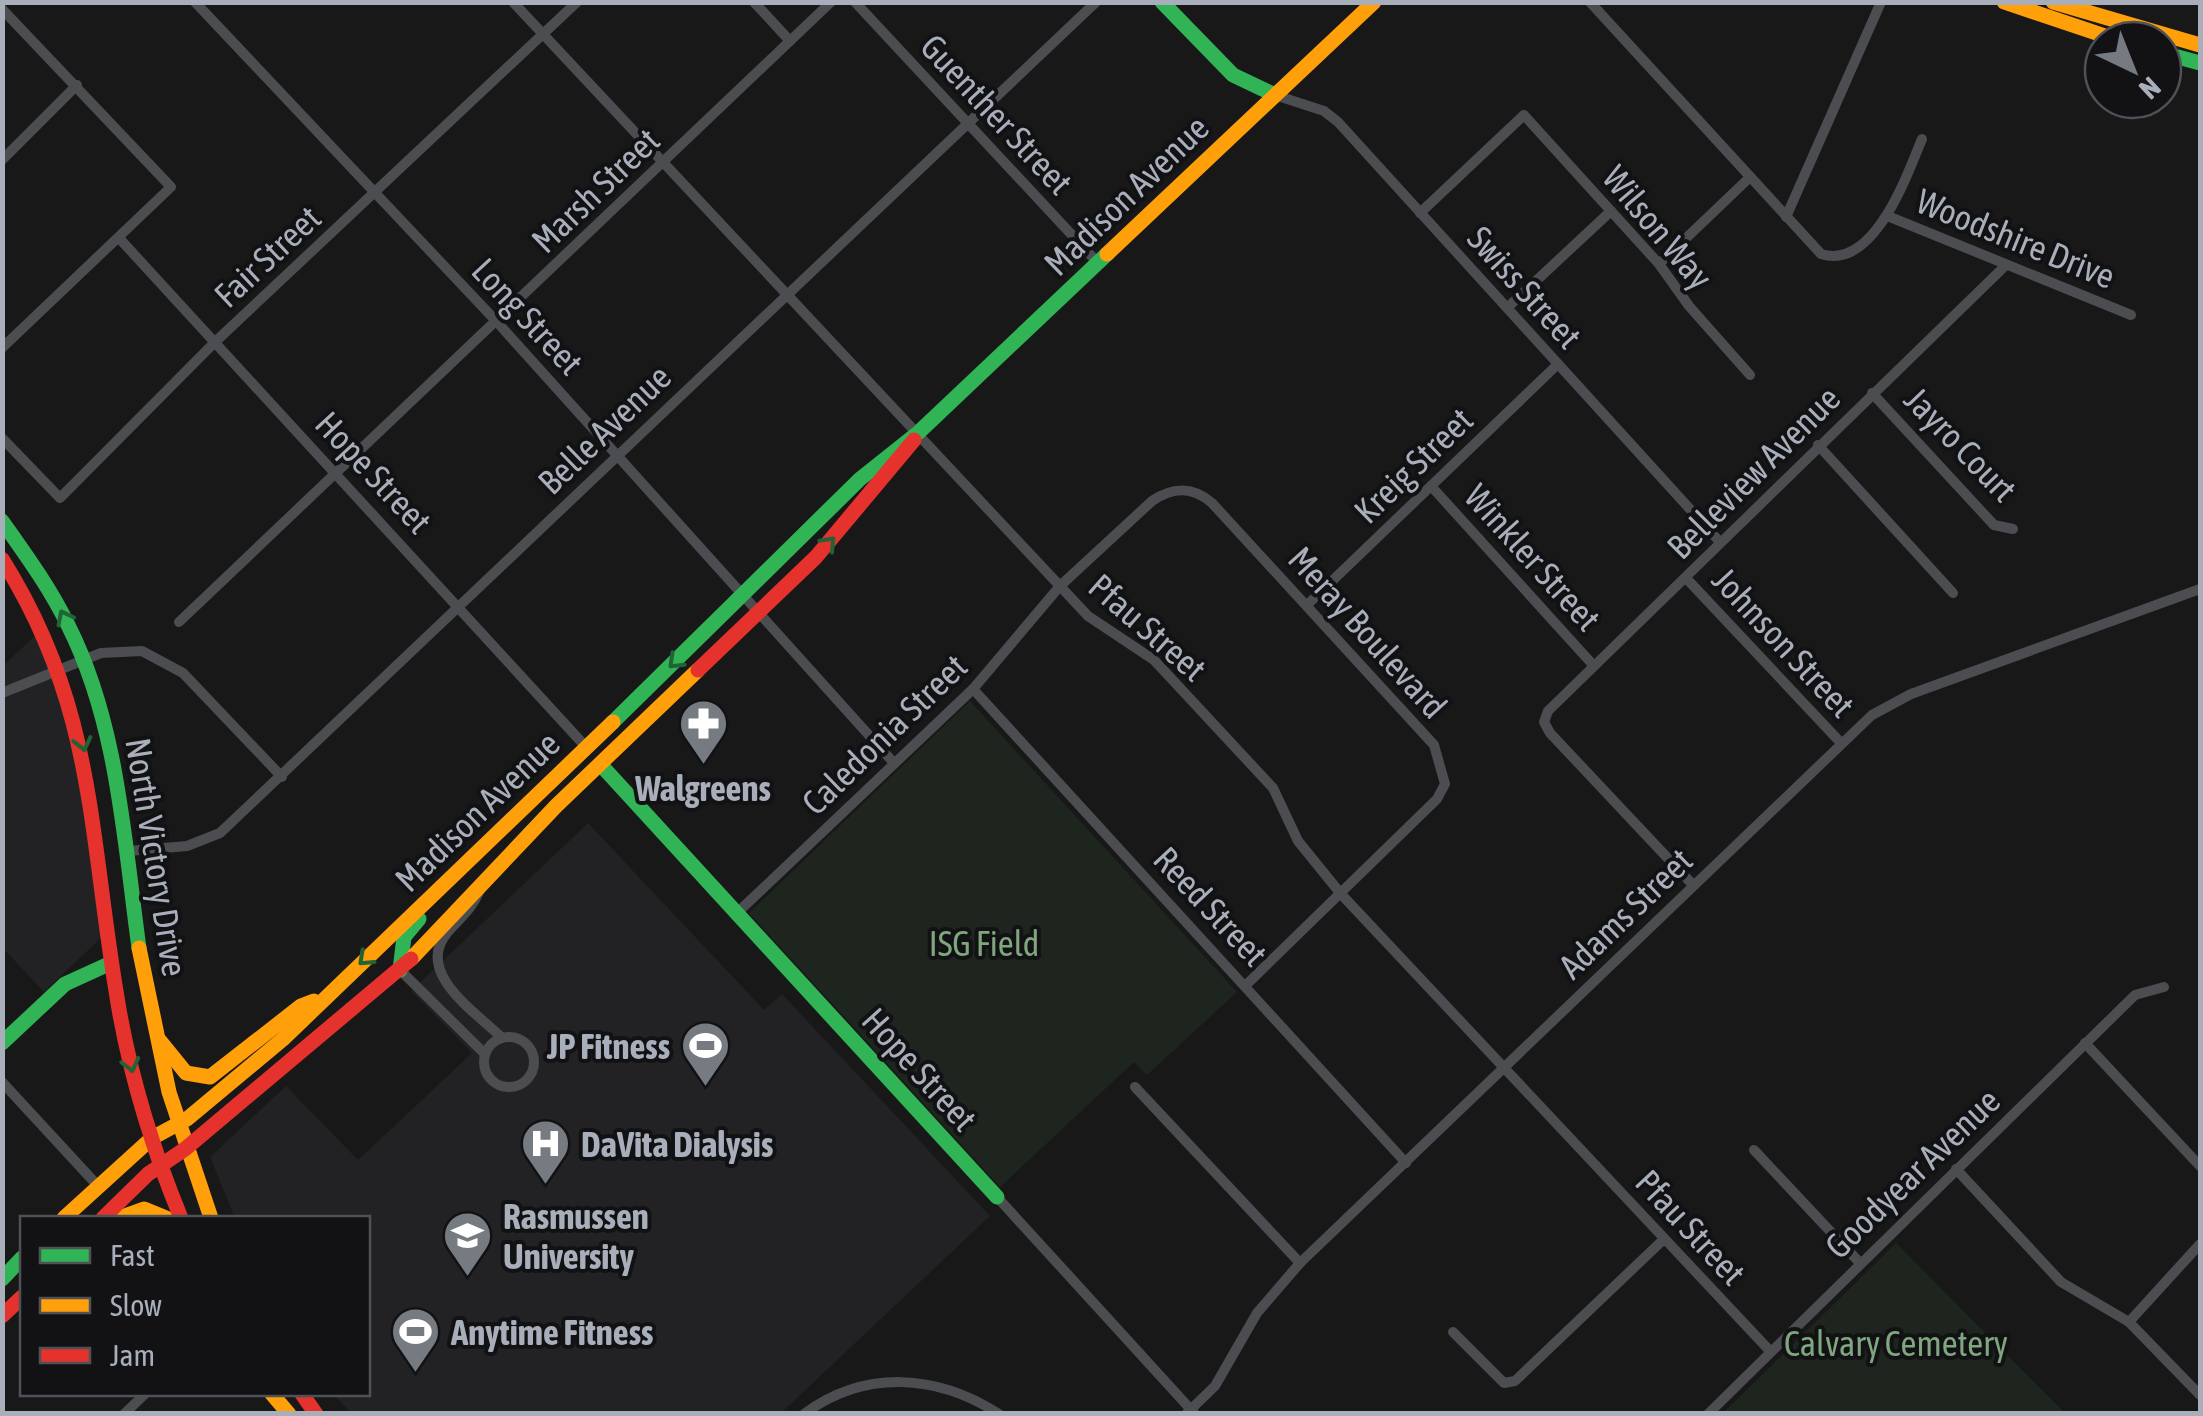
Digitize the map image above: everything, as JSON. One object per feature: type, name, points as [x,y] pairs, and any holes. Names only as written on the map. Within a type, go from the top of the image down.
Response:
[{"type":"main road","points":[[1162,2],[1233,75],[1274,95]]},
{"type":"main road","name":"Madison Avenue","points":[[66,1216],[152,1138],[177,1124],[284,1039],[860,479],[920,432],[1374,2]]},
{"type":"main road","points":[[2004,2],[2083,29]]},
{"type":"main road","points":[[2053,2],[2200,45]]},
{"type":"main road","name":"Madison Avenue","points":[[105,1216],[161,1164],[185,1149],[400,970],[600,764],[840,531],[920,432]]},
{"type":"main road","name":"North Victory Drive","points":[[2,521],[49,588],[84,658],[114,753],[152,1025],[177,1124],[209,1216]]},
{"type":"main road","name":"North Victory Drive","points":[[2,559],[41,623],[60,667],[88,768],[111,963],[130,1063],[179,1216]]},
{"type":"main road","points":[[517,847],[537,815],[580,768],[586,747]]},
{"type":"main road","name":"Hope Street","points":[[600,764],[997,1197]]},
{"type":"main road","points":[[400,970],[401,947],[410,929],[514,818]]},
{"type":"main road","points":[[2,1043],[65,984],[111,963]]},
{"type":"main road","points":[[152,1025],[177,1068],[204,1078],[222,1071],[301,1006],[322,998]]},
{"type":"main road","points":[[125,1216],[144,1209],[161,1216]]},
{"type":"main road","points":[[2,1278],[20,1260]]},
{"type":"street","name":"Long Street","points":[[195,2],[620,455],[894,763]]},
{"type":"street","name":"Pfau Street","points":[[512,2],[920,432],[1060,586],[1113,636],[1154,660],[1274,788],[1298,841],[1341,894],[1770,1351]]},
{"type":"street","name":"Fair Street","points":[[2,438],[60,498],[214,343],[577,2]]},
{"type":"street","points":[[754,2],[790,41]]},
{"type":"street","name":"Marsh Street","points":[[178,622],[831,2]]},
{"type":"street","name":"Guenther Street","points":[[855,2],[1098,263]]},
{"type":"street","name":"Belle Avenue","points":[[128,851],[205,842],[282,776],[1096,2]]},
{"type":"street","points":[[1590,2],[1786,217],[1881,2]]},
{"type":"street","points":[[2,9],[170,187],[2,348]]},
{"type":"street","points":[[2,160],[77,85]]},
{"type":"street","name":"Swiss Street","points":[[1274,95],[1324,111],[1338,122],[1719,541]]},
{"type":"street","name":"Wilson Way","points":[[1420,213],[1524,115],[1659,264],[1750,375]]},
{"type":"street","points":[[1890,216],[1922,139]]},
{"type":"street","points":[[1659,264],[1748,178]]},
{"type":"street","points":[[1508,308],[1611,211]]},
{"type":"street","name":"Woodshire Drive","points":[[1786,217],[1821,254],[1835,258],[1848,254],[1890,216],[2131,315]]},
{"type":"street","name":"Hope Street","points":[[119,238],[586,747]]},
{"type":"street","name":"Belleview Avenue","points":[[1693,885],[1544,722],[1548,711],[2006,265]]},
{"type":"street","name":"Kreig Street","points":[[1307,605],[1558,364]]},
{"type":"street","name":"Jayro Court","points":[[1872,393],[1994,524],[2013,529]]},
{"type":"street","points":[[1818,445],[1954,593]]},
{"type":"street","name":"Winkler Street","points":[[1431,486],[1594,666]]},
{"type":"street","name":"Meray Boulevard","points":[[1060,586],[1167,492],[1182,489],[1200,493],[1434,744],[1446,784],[1437,799],[1246,985]]},
{"type":"street","name":"Johnson Street","points":[[1686,578],[1842,743]]},
{"type":"street","name":"Caledonia Street","points":[[737,912],[973,689],[1060,586]]},
{"type":"street","name":"Adams Street","points":[[1191,1412],[1215,1386],[1257,1312],[1300,1263],[1872,716],[1911,694],[2200,589]]},
{"type":"street","points":[[2,693],[84,658],[131,650],[164,660],[191,681],[282,776]]},
{"type":"street","name":"Reed Street","points":[[973,689],[1406,1163]]},
{"type":"street","points":[[400,970],[484,1054],[486,1074],[497,1084],[513,1087],[527,1079],[534,1066],[531,1051],[522,1040],[502,1038],[443,978],[435,964],[438,946],[473,908],[482,887]]},
{"type":"street","name":"Goodyear Avenue","points":[[1708,1414],[2134,996],[2164,987]]},
{"type":"street","points":[[484,1054],[502,1038]]},
{"type":"street","points":[[2085,1043],[2200,1166]]},
{"type":"street","points":[[2,1082],[98,1186]]},
{"type":"street","points":[[1135,1087],[1300,1263]]},
{"type":"street","points":[[1754,1150],[1860,1263]]},
{"type":"street","points":[[1956,1169],[2061,1282],[2128,1322],[2200,1395]]},
{"type":"street","name":"Hope Street","points":[[997,1197],[1191,1412]]},
{"type":"street","points":[[1453,1332],[1495,1378],[1504,1383],[1515,1380],[1664,1238]]},
{"type":"street","points":[[2128,1322],[2200,1244]]},
{"type":"street","points":[[807,1412],[849,1389],[890,1380],[952,1390],[999,1414]]},
{"type":"street","points":[[124,1414],[143,1396]]},
{"type":"shaded area","points":[[38,633],[55,673],[80,777],[101,938],[44,992],[3,948],[3,666]]},
{"type":"shaded area","points":[[588,823],[764,1010],[782,994],[990,1216],[781,1413],[351,1413],[335,1396],[370,1396],[370,1216],[234,1216],[210,1157],[286,1086],[358,1160],[472,1053],[411,991]]},
{"type":"green space","name":"ISG Field","points":[[970,701],[1237,992],[1147,1075],[1134,1062],[1000,1187],[749,913]]},
{"type":"green space","name":"Calvary Cemetery","points":[[1896,1243],[2065,1413],[1723,1413]]},
{"type":"traffic: fast","points":[[1162,2],[1233,75],[1275,95]]},
{"type":"traffic: fast","points":[[2183,58],[2200,63]]},
{"type":"traffic: fast","points":[[613,722],[860,479],[919,432],[1107,254]]},
{"type":"traffic: fast","points":[[2,521],[61,611],[98,702],[117,783],[139,948]]},
{"type":"traffic: fast","points":[[600,764],[997,1197]]},
{"type":"traffic: fast","points":[[400,970],[404,937],[419,919]]},
{"type":"traffic: fast","points":[[2,1043],[65,984],[111,963]]},
{"type":"traffic: fast","points":[[2,1279],[20,1260]]},
{"type":"traffic: slow","points":[[1107,254],[1374,2]]},
{"type":"traffic: slow","points":[[2004,2],[2083,29]]},
{"type":"traffic: slow","points":[[2053,2],[2200,45]]},
{"type":"traffic: slow","points":[[411,959],[556,806],[698,670]]},
{"type":"traffic: slow","points":[[66,1216],[152,1138],[187,1119],[283,1039],[613,722]]},
{"type":"traffic: slow","points":[[139,948],[169,1092],[210,1216]]},
{"type":"traffic: slow","points":[[160,1041],[186,1073],[210,1077],[301,1006],[314,1001]]},
{"type":"traffic: slow","points":[[125,1216],[144,1209],[161,1216]]},
{"type":"traffic: slow","points":[[274,1396],[289,1414]]},
{"type":"traffic: jam","points":[[698,670],[816,557],[914,440]]},
{"type":"traffic: jam","points":[[2,559],[55,665],[71,717],[92,821],[127,1049],[150,1135],[180,1216]]},
{"type":"traffic: jam","points":[[105,1216],[148,1174],[185,1149],[411,959]]},
{"type":"traffic: jam","points":[[2,1316],[20,1299]]},
{"type":"traffic: jam","points":[[303,1396],[316,1414]]},
{"type":"place","name":"Walgreens","points":[[703,766]]},
{"type":"place","name":"JP Fitness","points":[[705,1088]]},
{"type":"place","name":"DaVita Dialysis","points":[[546,1186]]},
{"type":"place","name":"Rasmussen University","points":[[468,1278]]},
{"type":"place","name":"Anytime Fitness","points":[[416,1374]]}]
